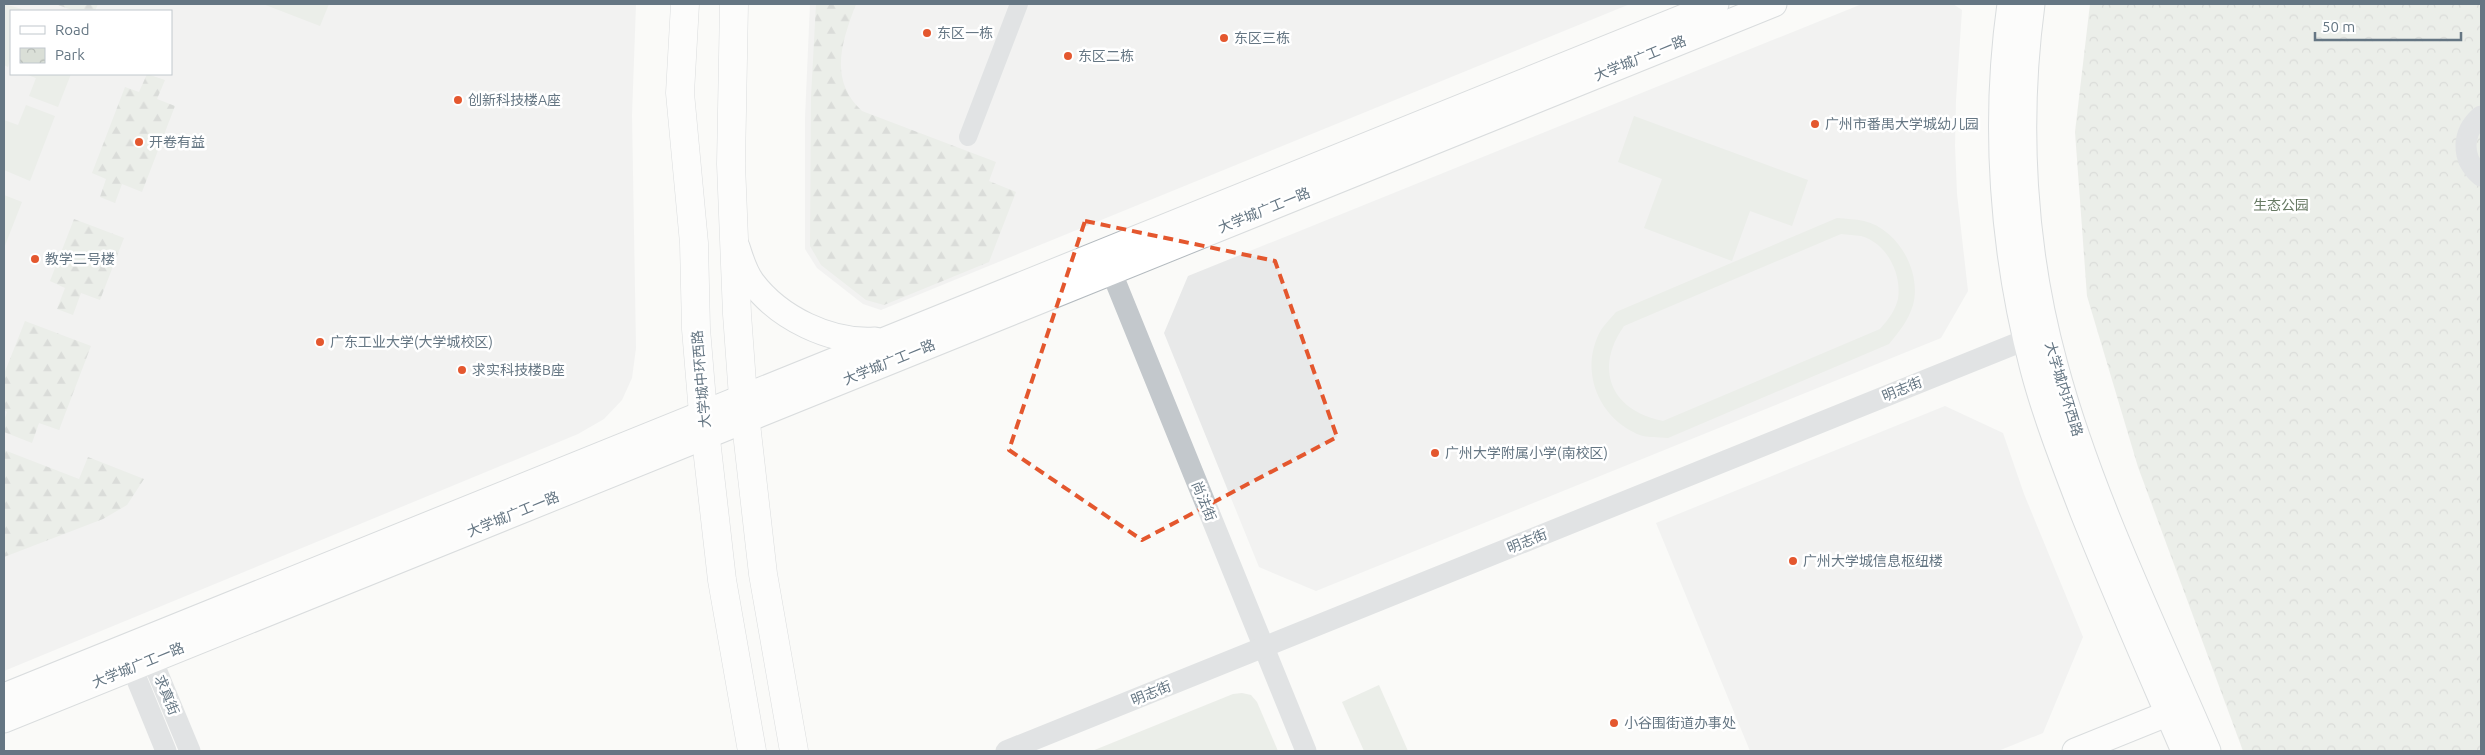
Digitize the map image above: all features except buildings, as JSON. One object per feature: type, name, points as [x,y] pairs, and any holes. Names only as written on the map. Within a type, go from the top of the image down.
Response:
[{"type":"main road","name":"大学城中环西路","points":[[685,4],[680,92],[692,213],[696,329],[704,425],[722,580],[752,751]]},
{"type":"main road","points":[[734,4],[730,164],[737,314],[744,408],[763,574],[794,751]]},
{"type":"main road","name":"大学城广工一路","points":[[744,408],[885,340],[1107,262],[1716,4]]},
{"type":"main road","name":"大学城广工一路","points":[[4,720],[138,654],[744,408],[1107,262],[1774,4]]},
{"type":"main road","name":"大学城内环西路","points":[[2032,4],[2027,60],[2025,160],[2036,335]]},
{"type":"main road","name":"大学城内环西路","points":[[2008,8],[2003,98],[2003,169],[2010,251],[2036,335],[2064,396],[2178,710],[2208,751]]},
{"type":"main road","points":[[735,241],[743,266],[751,281],[776,306],[794,318],[817,330],[843,338],[862,341],[885,340]]},
{"type":"main road","name":"大学城广工一路","points":[[4,696],[138,654]]},
{"type":"main road","points":[[2075,751],[2178,710],[2184,751]]},
{"type":"street","points":[[968,137],[1019,4]]},
{"type":"street","points":[[2481,116],[2472,126],[2465,148],[2468,160],[2481,176]]},
{"type":"street","name":"尚法街","points":[[1107,262],[1306,751]]},
{"type":"street","name":"明志街","points":[[1006,751],[2036,335]]},
{"type":"street","name":"求真街","points":[[138,654],[166,751]]},
{"type":"street","name":"求真街","points":[[138,654],[190,751]]},
{"type":"highlighted area","points":[[1085,221],[1275,261],[1337,437],[1142,540],[1009,450]]},
{"type":"shaded area","name":"广东工业大学(大学城校区)","points":[[4,4],[636,4],[632,115],[636,348],[632,378],[622,400],[604,419],[578,434],[4,671]]},
{"type":"shaded area","points":[[810,4],[1630,4],[881,310],[863,304],[817,268],[805,249],[805,118]]},
{"type":"shaded area","name":"广州大学附属小学(南校区)","points":[[1862,4],[1953,4],[1962,10],[1955,146],[1957,194],[1968,291],[1941,338],[1316,591],[1259,567],[1164,333],[1188,276]]},
{"type":"shaded area","points":[[1945,406],[2003,433],[2024,494],[2083,637],[2043,733],[1998,751],[1750,751],[1656,523]]},
{"type":"green space","points":[[4,4],[25,10],[10,10],[10,60],[8,67],[4,65]]},
{"type":"green space","points":[[55,4],[98,4],[95,10],[72,10]]},
{"type":"green space","points":[[263,4],[329,4],[320,26]]},
{"type":"green space","points":[[816,4],[856,4],[846,32],[841,60],[841,73],[851,99],[862,111],[996,162],[989,181],[1016,192],[989,262],[884,305],[866,300],[821,265],[810,246],[811,97]]},
{"type":"green space","name":"生态公园","points":[[2090,4],[2481,4],[2481,751],[2243,751],[2138,467],[2087,296],[2075,132]]},
{"type":"green space","points":[[28,75],[71,75],[58,107],[29,96],[36,78]]},
{"type":"green space","points":[[147,75],[165,80],[157,99],[175,106],[142,192],[122,184],[115,203],[100,197],[106,179],[92,173],[125,87],[139,92]]},
{"type":"green space","points":[[26,105],[55,116],[30,181],[4,170],[4,120],[18,125]]},
{"type":"green space","points":[[1634,116],[1808,180],[1792,226],[1750,211],[1732,261],[1644,228],[1662,179],[1618,162]]},
{"type":"green space","points":[[4,195],[22,202],[4,248]]},
{"type":"green space","points":[[1837,218],[1864,221],[1887,233],[1897,242],[1905,254],[1914,279],[1915,292],[1911,311],[1903,326],[1889,344],[1668,438],[1648,437],[1637,434],[1623,426],[1611,416],[1596,390],[1592,375],[1595,345],[1601,330],[1616,312]],"holes":[[[1841,234],[1861,236],[1878,245],[1885,252],[1895,270],[1899,289],[1898,299],[1891,315],[1880,329],[1663,421],[1645,416],[1631,408],[1620,398],[1613,386],[1609,373],[1610,358],[1615,342],[1624,326]]]},
{"type":"green space","points":[[74,219],[124,238],[100,300],[81,293],[73,315],[57,309],[65,288],[50,281]]},
{"type":"green space","points":[[25,321],[91,346],[59,430],[39,423],[32,443],[4,432],[4,421],[7,412],[4,410],[4,374]]},
{"type":"green space","points":[[4,450],[79,479],[88,457],[144,479],[127,505],[103,519],[4,557]]},
{"type":"green space","points":[[1379,685],[1408,751],[1364,751],[1342,702]]},
{"type":"green space","points":[[1233,694],[1251,695],[1257,702],[1278,751],[1092,751]]},
{"type":"place","name":"东区一栋","points":[[927,33]]},
{"type":"place","name":"东区三栋","points":[[1224,38]]},
{"type":"place","name":"东区二栋","points":[[1068,56]]},
{"type":"place","name":"创新科技楼A座","points":[[458,100]]},
{"type":"place","name":"广州市番禺大学城幼儿园","points":[[1815,124]]},
{"type":"place","name":"开卷有益","points":[[139,142]]},
{"type":"place","name":"教学二号楼","points":[[35,259]]},
{"type":"place","name":"广东工业大学(大学城校区)","points":[[320,342]]},
{"type":"place","name":"求实科技楼B座","points":[[462,370]]},
{"type":"place","name":"广州大学附属小学(南校区)","points":[[1435,453]]},
{"type":"place","name":"广州大学城信息枢纽楼","points":[[1793,561]]},
{"type":"place","name":"小谷围街道办事处","points":[[1614,723]]}]
